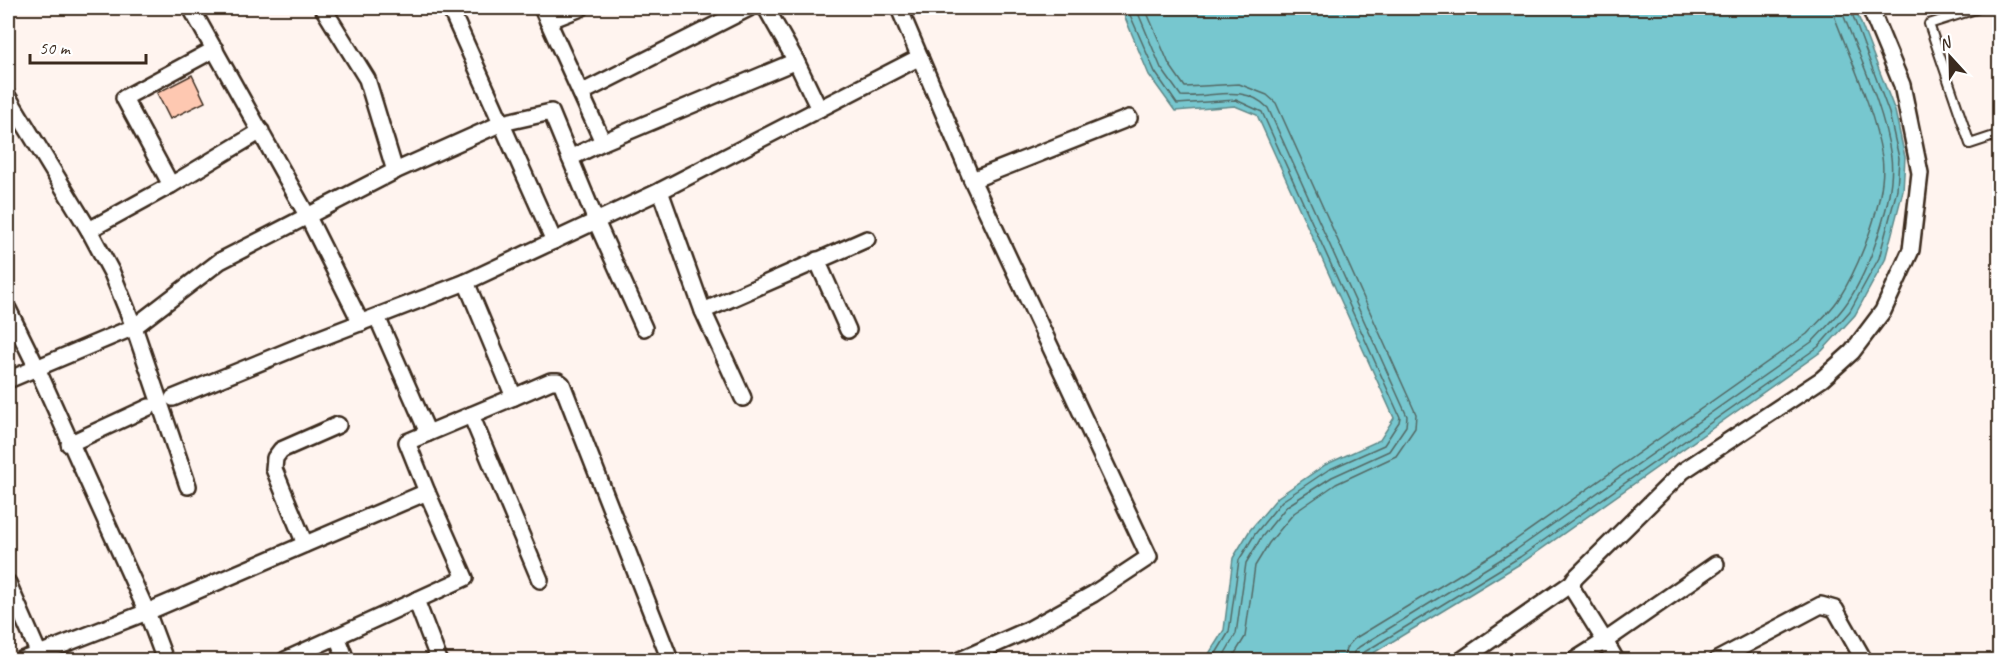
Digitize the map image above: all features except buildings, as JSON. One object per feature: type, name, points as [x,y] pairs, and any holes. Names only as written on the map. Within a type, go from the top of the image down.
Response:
[{"type":"street","points":[[191,8],[307,214],[362,323]]},
{"type":"street","points":[[323,8],[367,79],[395,171]]},
{"type":"street","points":[[450,8],[554,241]]},
{"type":"street","points":[[581,8],[545,14],[603,142]]},
{"type":"street","points":[[581,93],[748,8]]},
{"type":"street","points":[[766,8],[796,61],[819,109]]},
{"type":"street","points":[[899,8],[972,180],[1149,557],[1093,594],[1039,624],[960,660]]},
{"type":"street","points":[[1462,660],[1572,583],[1683,471],[1830,372],[1852,352],[1883,311],[1911,250],[1920,173],[1902,85],[1870,8]]},
{"type":"street","points":[[171,185],[124,98],[215,49]]},
{"type":"street","points":[[173,398],[466,282],[660,191],[920,57]]},
{"type":"street","points":[[570,158],[796,61]]},
{"type":"street","points":[[8,97],[89,230],[112,273],[134,327],[188,486]]},
{"type":"street","points":[[8,380],[36,366],[134,327],[220,261],[307,214],[502,123],[551,112],[644,328]]},
{"type":"street","points":[[972,180],[1129,118]]},
{"type":"street","points":[[89,230],[171,185],[261,131]]},
{"type":"street","points":[[660,191],[703,311],[743,398]]},
{"type":"street","points":[[703,311],[867,239]]},
{"type":"street","points":[[817,260],[848,330]]},
{"type":"street","points":[[466,282],[514,397]]},
{"type":"street","points":[[8,309],[147,612],[165,660]]},
{"type":"street","points":[[377,317],[428,433]]},
{"type":"street","points":[[285,660],[465,578],[407,442],[551,381],[558,381],[562,384],[670,660]]},
{"type":"street","points":[[69,444],[149,407]]},
{"type":"street","points":[[471,415],[540,580]]},
{"type":"street","points":[[304,544],[274,469],[275,458],[281,450],[338,425]]},
{"type":"street","points":[[21,660],[147,612],[427,492]]},
{"type":"street","points":[[1575,660],[1716,564]]},
{"type":"street","points":[[8,583],[39,654]]},
{"type":"street","points":[[1572,583],[1573,590],[1616,660]]},
{"type":"street","points":[[416,600],[439,660]]},
{"type":"street","points":[[1717,660],[1821,605],[1828,605],[1835,609],[1864,660]]},
{"type":"street","points":[[337,636],[346,660]]},
{"type":"lane","points":[[1979,8],[1929,24],[1970,144],[2000,134]]},
{"type":"water","points":[[1121,8],[1855,8],[1895,111],[1905,157],[1903,191],[1885,260],[1855,315],[1822,351],[1523,562],[1362,660],[1205,660],[1224,630],[1233,558],[1250,530],[1278,497],[1325,465],[1380,440],[1394,418],[1257,115],[1235,106],[1175,111],[1149,75]]}]
